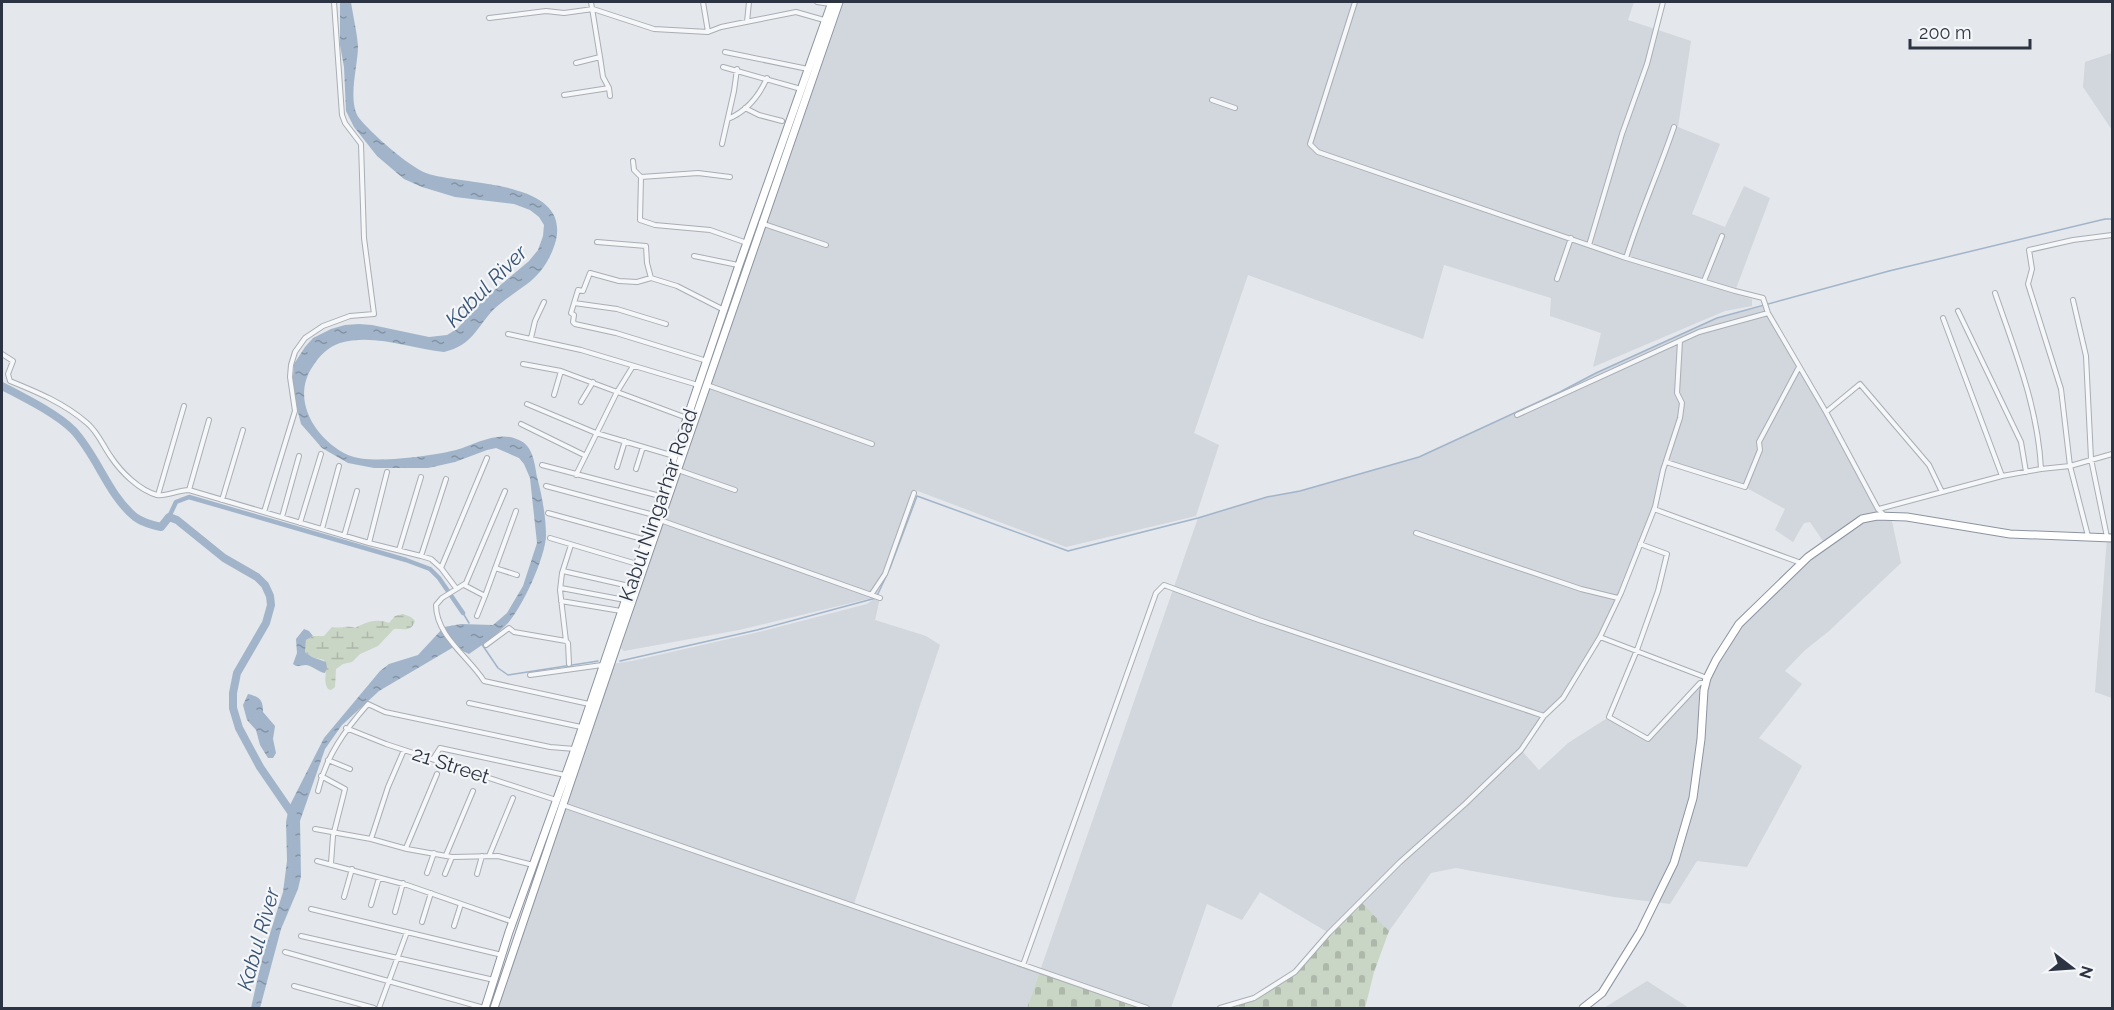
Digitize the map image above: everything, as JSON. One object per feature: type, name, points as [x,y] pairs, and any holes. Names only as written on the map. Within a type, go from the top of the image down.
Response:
[{"type":"highway","name":"Kabul Ningarhar Road","points":[[485,1008],[513,922],[558,802],[656,518],[739,265],[758,222],[839,2]]},
{"type":"highway","name":"Kabul Ningarhar Road","points":[[494,1008],[581,727],[646,540],[678,470],[831,3]]},
{"type":"highway","points":[[1582,1008],[1602,993],[1640,932],[1674,863],[1693,798],[1706,680],[1716,660],[1739,624],[1825,543],[1862,519],[1886,516],[1906,517],[2010,534],[2110,538]]},
{"type":"street","points":[[264,512],[295,411],[290,377],[295,352],[305,338],[323,326],[350,316],[374,314],[364,238],[361,144],[345,123],[342,115],[334,2]]},
{"type":"street","points":[[591,2],[603,77],[609,88],[610,96]]},
{"type":"street","points":[[703,2],[708,32]]},
{"type":"street","points":[[747,22],[749,2]]},
{"type":"street","points":[[817,2],[831,3]]},
{"type":"street","points":[[1355,2],[1310,144],[1318,152],[1626,258],[1763,298],[1768,313],[1826,412],[1878,509],[1886,516]]},
{"type":"street","points":[[1589,245],[1622,134],[1647,64],[1663,2]]},
{"type":"street","points":[[489,18],[593,9],[654,29],[708,32],[721,27],[796,12],[825,21]]},
{"type":"street","points":[[725,52],[808,69]]},
{"type":"street","points":[[576,63],[600,57]]},
{"type":"street","points":[[723,67],[737,69],[802,89]]},
{"type":"street","points":[[722,144],[737,69]]},
{"type":"street","points":[[728,119],[745,108],[759,94],[768,78]]},
{"type":"street","points":[[564,95],[609,88]]},
{"type":"street","points":[[1212,100],[1235,108]]},
{"type":"street","points":[[745,108],[758,115],[782,121]]},
{"type":"street","points":[[1626,258],[1639,215],[1661,165],[1674,127]]},
{"type":"street","points":[[633,161],[634,170],[641,177],[640,220],[656,225],[710,230],[747,243]]},
{"type":"street","points":[[641,177],[698,173],[730,177]]},
{"type":"street","points":[[758,222],[826,245]]},
{"type":"street","points":[[2088,537],[2070,466],[2061,389],[2028,284],[2032,269],[2029,250],[2073,240],[2112,235]]},
{"type":"street","points":[[1704,281],[1722,236]]},
{"type":"street","points":[[1557,279],[1571,238]]},
{"type":"street","points":[[597,242],[646,246],[651,278]]},
{"type":"street","points":[[694,256],[739,265]]},
{"type":"street","points":[[707,361],[616,333],[575,324],[574,315],[571,313],[578,290],[583,291],[590,273],[619,281],[637,282],[651,278],[678,286],[724,310]]},
{"type":"street","points":[[1995,293],[2030,394],[2040,438],[2041,469]]},
{"type":"street","points":[[2073,300],[2086,356],[2091,459],[2110,538]]},
{"type":"street","points":[[531,338],[535,321],[544,302]]},
{"type":"street","points":[[574,303],[617,309],[666,324]]},
{"type":"street","points":[[1958,311],[2021,442],[2026,472]]},
{"type":"street","points":[[1517,415],[1699,332],[1768,313]]},
{"type":"street","points":[[1943,318],[2002,476]]},
{"type":"street","points":[[508,334],[581,350],[699,385]]},
{"type":"street","points":[[1220,1008],[1254,998],[1295,972],[1329,933],[1392,870],[1521,750],[1544,717],[1563,698],[1600,637],[1654,509],[1680,418],[1682,404],[1677,393],[1680,341]]},
{"type":"street","points":[[2,354],[13,361],[8,374],[10,381],[43,394],[88,424],[122,470],[134,482],[158,495],[166,495],[177,490],[189,490],[344,536],[421,556],[441,568],[452,591]]},
{"type":"street","points":[[523,364],[561,371],[688,419]]},
{"type":"street","points":[[576,475],[617,392],[633,366]]},
{"type":"street","points":[[1666,462],[1745,488],[1760,450],[1759,442],[1799,367]]},
{"type":"street","points":[[554,395],[561,371]]},
{"type":"street","points":[[581,402],[593,382]]},
{"type":"street","points":[[1826,412],[1860,384],[1929,465],[1942,492]]},
{"type":"street","points":[[707,385],[872,444]]},
{"type":"street","points":[[527,404],[596,433],[675,456]]},
{"type":"street","points":[[158,495],[184,406]]},
{"type":"street","points":[[189,490],[209,420]]},
{"type":"street","points":[[521,424],[585,455]]},
{"type":"street","points":[[222,500],[243,430]]},
{"type":"street","points":[[617,467],[625,441]]},
{"type":"street","points":[[636,469],[643,447]]},
{"type":"street","points":[[300,523],[321,454]]},
{"type":"street","points":[[1878,509],[2002,476],[2070,466],[2112,454]]},
{"type":"street","points":[[282,517],[299,456]]},
{"type":"street","points":[[441,568],[487,458]]},
{"type":"street","points":[[542,465],[661,497]]},
{"type":"street","points":[[322,529],[339,466]]},
{"type":"street","points":[[678,470],[735,490]]},
{"type":"street","points":[[369,543],[387,472]]},
{"type":"street","points":[[399,550],[421,477]]},
{"type":"street","points":[[421,556],[446,479]]},
{"type":"street","points":[[546,486],[656,518],[880,598]]},
{"type":"street","points":[[505,490],[464,585],[452,591],[436,605],[441,626],[456,650],[473,664],[484,681],[489,684],[589,704]]},
{"type":"street","points":[[344,536],[357,491]]},
{"type":"street","points":[[871,595],[885,574],[914,493]]},
{"type":"street","points":[[1654,509],[1802,564]]},
{"type":"street","points":[[477,616],[516,511]]},
{"type":"street","points":[[548,513],[646,540]]},
{"type":"street","points":[[1416,533],[1581,589],[1618,598]]},
{"type":"street","points":[[550,538],[638,564]]},
{"type":"street","points":[[569,664],[561,588],[563,571],[572,544]]},
{"type":"street","points":[[1640,544],[1666,555],[1658,591],[1637,650],[1609,717],[1648,739],[1700,683],[1706,680]]},
{"type":"street","points":[[495,568],[517,575]]},
{"type":"street","points":[[563,571],[630,586]]},
{"type":"street","points":[[464,585],[485,596]]},
{"type":"street","points":[[1023,965],[1156,593],[1164,585],[1259,620],[1544,717]]},
{"type":"street","points":[[561,588],[625,600]]},
{"type":"street","points":[[561,602],[621,611]]},
{"type":"street","points":[[486,645],[509,628],[514,632],[566,641]]},
{"type":"street","points":[[1600,637],[1637,650],[1706,680]]},
{"type":"street","points":[[530,675],[603,665]]},
{"type":"street","points":[[318,791],[328,760],[346,728],[368,704],[393,714],[550,747],[575,749]]},
{"type":"street","points":[[469,704],[581,727]]},
{"type":"street","name":"21 Street","points":[[346,728],[1147,1008]]},
{"type":"street","points":[[433,759],[440,748],[566,776]]},
{"type":"street","points":[[372,839],[388,787],[404,749]]},
{"type":"street","points":[[328,760],[350,769]]},
{"type":"street","points":[[406,849],[437,774]]},
{"type":"street","points":[[321,776],[345,789],[334,833],[331,863]]},
{"type":"street","points":[[446,855],[473,791]]},
{"type":"street","points":[[489,856],[513,798]]},
{"type":"street","points":[[315,829],[452,857],[505,857],[533,865]]},
{"type":"street","points":[[427,873],[434,853]]},
{"type":"street","points":[[477,874],[482,856]]},
{"type":"street","points":[[445,874],[452,857]]},
{"type":"street","points":[[317,861],[403,883],[513,922]]},
{"type":"street","points":[[344,897],[352,869]]},
{"type":"street","points":[[372,905],[379,878]]},
{"type":"street","points":[[395,912],[403,883]]},
{"type":"street","points":[[422,922],[431,893]]},
{"type":"street","points":[[454,926],[461,904]]},
{"type":"street","points":[[311,909],[502,955]]},
{"type":"street","points":[[379,1008],[407,933]]},
{"type":"street","points":[[302,936],[495,980]]},
{"type":"street","points":[[285,952],[485,1008]]},
{"type":"street","points":[[294,987],[374,1008]]},
{"type":"shaded area","points":[[844,2],[1634,2],[1628,20],[1691,41],[1678,127],[1720,144],[1692,214],[1725,227],[1744,186],[1770,198],[1734,294],[1752,299],[1752,306],[1725,311],[1593,367],[1601,333],[1550,316],[1551,298],[1444,265],[1423,339],[1248,275],[1194,433],[1219,445],[1196,516],[1066,547],[915,490],[876,597],[739,630],[624,651],[621,648]]},
{"type":"shaded area","points":[[2112,53],[2112,130],[2083,87],[2085,62]]},
{"type":"shaded area","points":[[1765,306],[1878,509],[1891,517],[1901,563],[1785,671],[1802,684],[1759,738],[1802,766],[1747,867],[1697,861],[1670,904],[1614,897],[1456,868],[1431,873],[1389,931],[1362,904],[1329,933],[1260,892],[1242,920],[1207,904],[1171,1008],[1152,1008],[1040,971],[1198,518],[1267,497],[1300,491],[1419,457],[1717,318]],"holes":[[[1666,462],[1745,487],[1785,509],[1775,530],[1793,542],[1804,523],[1810,522],[1825,544],[1739,624],[1706,682],[1700,683],[1648,739],[1609,717],[1568,743],[1539,770],[1521,750],[1544,716],[1563,698],[1600,637],[1621,593],[1655,507]]]},
{"type":"shaded area","points":[[2107,538],[2112,538],[2112,698],[2095,692]]},
{"type":"shaded area","points":[[876,597],[880,598],[875,620],[926,636],[940,645],[853,907],[1040,971],[1027,1008],[494,1008],[611,664],[759,632],[867,604]]},
{"type":"shaded area","points":[[1647,981],[1689,1008],[1604,1008]]},
{"type":"green space","points":[[403,614],[415,621],[411,627],[394,629],[378,646],[336,669],[335,687],[328,689],[324,660],[312,657],[305,652],[306,640],[313,636],[324,636],[332,627],[355,628],[367,622],[376,621],[389,623],[395,616]]},
{"type":"green space","points":[[1362,903],[1389,931],[1374,972],[1365,1008],[1220,1008],[1254,998],[1295,972],[1329,933]]},
{"type":"green space","points":[[1040,971],[1147,1008],[1027,1008]]},
{"type":"water","points":[[340,2],[351,2],[357,35],[353,93],[359,118],[400,156],[426,173],[509,188],[530,195],[546,205],[556,220],[556,240],[549,259],[537,275],[494,309],[468,340],[454,349],[444,352],[379,341],[353,340],[328,349],[316,362],[307,379],[304,392],[305,404],[310,417],[316,429],[325,439],[348,455],[358,458],[385,459],[432,455],[505,436],[521,441],[528,447],[534,462],[543,506],[546,536],[542,556],[532,581],[514,615],[504,627],[469,654],[452,648],[379,691],[342,725],[325,749],[300,821],[301,876],[298,889],[281,929],[260,1008],[251,1008],[262,959],[283,892],[287,861],[286,822],[289,807],[324,738],[380,671],[389,664],[418,655],[444,627],[461,624],[493,625],[507,613],[523,586],[537,543],[530,478],[519,458],[496,448],[455,462],[428,468],[374,468],[348,463],[322,448],[301,424],[292,389],[294,364],[313,338],[331,329],[359,324],[429,337],[447,335],[457,329],[485,298],[529,261],[538,250],[543,236],[544,225],[539,217],[530,210],[514,204],[455,197],[422,187],[404,179],[377,156],[354,127],[346,111],[344,67],[340,45]]},
{"type":"water","points":[[304,629],[313,636],[306,640],[305,652],[326,662],[325,673],[306,665],[293,664],[297,653],[296,639]]},
{"type":"water","points":[[248,694],[260,700],[263,712],[275,726],[273,739],[276,753],[273,758],[268,758],[260,745],[256,730],[247,720],[243,705]]},
{"type":"waterway","points":[[620,661],[757,630],[876,598],[890,568],[917,496],[1068,551],[1198,518],[1267,497],[1300,491],[1419,457],[1717,318],[1889,271],[2112,219]]},
{"type":"waterway","points":[[2,386],[49,412],[73,430],[89,451],[117,498],[135,517],[161,527],[169,517],[177,520],[224,558],[257,577],[265,585],[271,605],[266,623],[237,673],[233,708],[239,728],[260,767],[293,815]]},
{"type":"waterway","points":[[169,517],[176,502],[189,497],[406,560],[430,569],[439,578],[463,613]]},
{"type":"waterway","points":[[463,613],[469,623]]},
{"type":"waterway","points":[[481,643],[498,668],[508,675],[598,661]]},
{"type":"water label","name":"Kabul River","points":[[486,286]]},
{"type":"water label","name":"Kabul River","points":[[258,939]]}]
